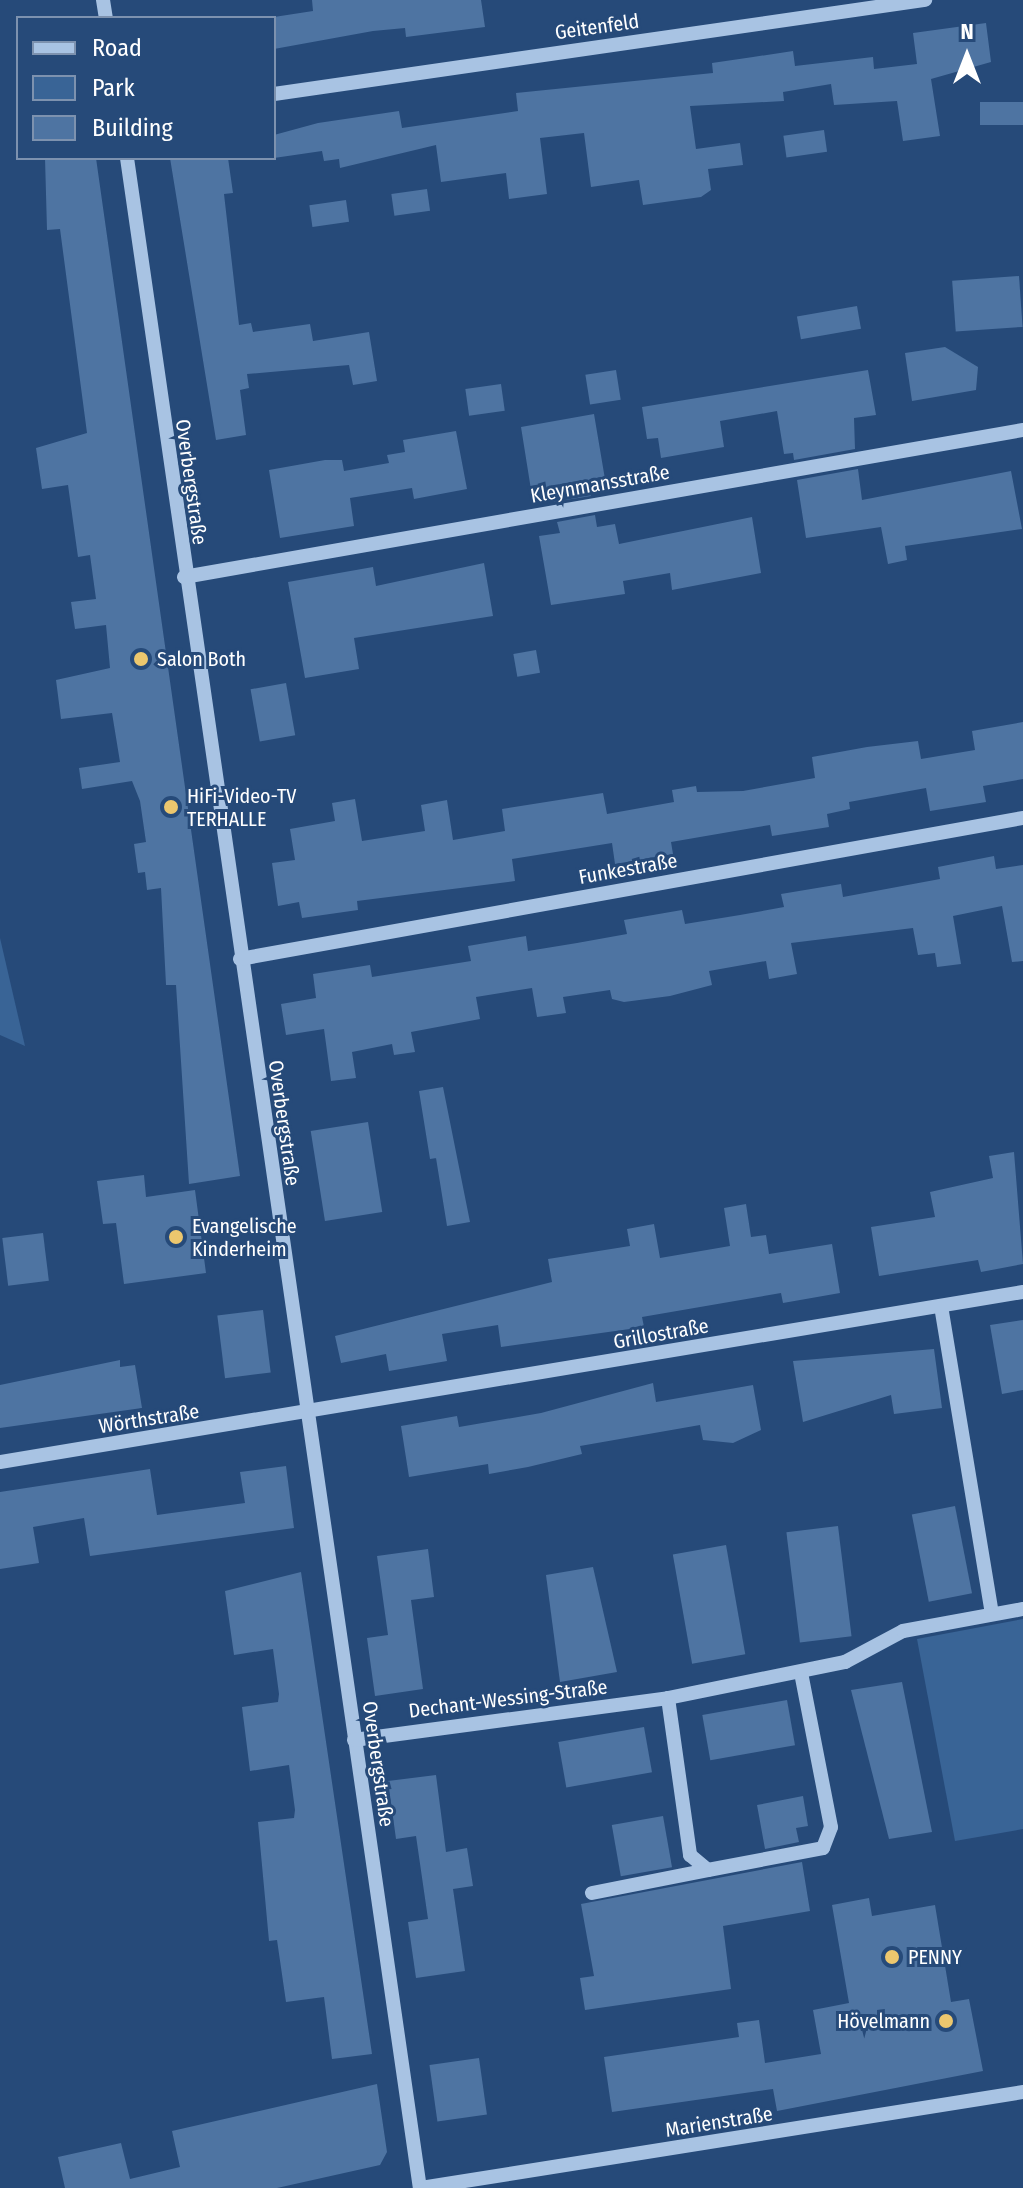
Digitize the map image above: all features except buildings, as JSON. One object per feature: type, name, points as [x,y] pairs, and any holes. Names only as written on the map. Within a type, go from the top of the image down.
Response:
[{"type":"street","name":"Geitenfeld","points":[[276,94],[925,0]]},
{"type":"street","name":"Overbergstraße","points":[[127,160],[305,1413],[421,2188]]},
{"type":"street","name":"Kleynmansstraße","points":[[184,577],[1023,430]]},
{"type":"street","name":"Funkestraße","points":[[240,959],[1023,818]]},
{"type":"street","name":"Grillostraße","points":[[305,1413],[1023,1292]]},
{"type":"street","points":[[941,1306],[992,1614]]},
{"type":"street","name":"Wörthstraße","points":[[0,1462],[305,1413]]},
{"type":"street","name":"Dechant-Wessing-Straße","points":[[354,1740],[668,1698],[801,1672],[845,1662],[903,1631],[1023,1609]]},
{"type":"street","points":[[592,1893],[823,1848],[831,1827],[801,1672]]},
{"type":"street","points":[[668,1698],[690,1855],[708,1870]]},
{"type":"street","name":"Marienstraße","points":[[421,2188],[1023,2092]]},
{"type":"green space","points":[[0,938],[25,1046],[0,1035]]},
{"type":"green space","points":[[1023,1619],[1023,1829],[955,1841],[917,1639]]},
{"type":"place","name":"Salon Both","points":[[141,659]]},
{"type":"place","name":"HiFi-Video-TV TERHALLE","points":[[171,807]]},
{"type":"place","name":"Evangelische Kinderheim","points":[[176,1237]]},
{"type":"place","name":"PENNY","points":[[892,1957]]},
{"type":"place","name":"Hövelmann","points":[[946,2021]]}]
